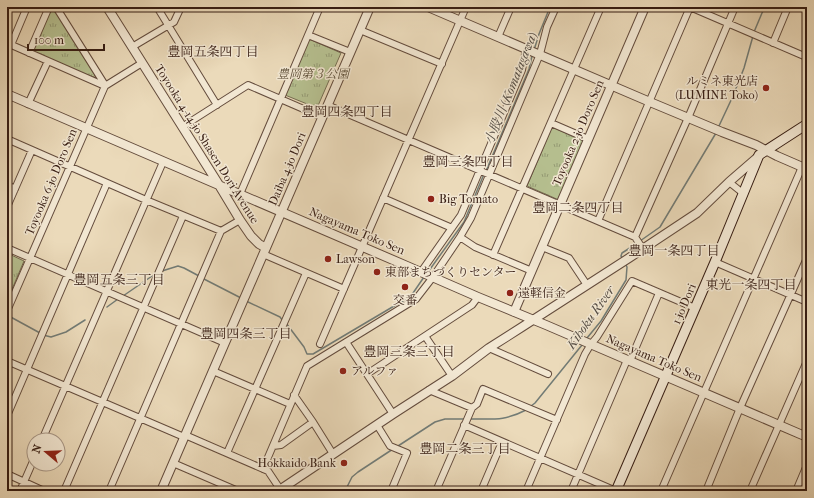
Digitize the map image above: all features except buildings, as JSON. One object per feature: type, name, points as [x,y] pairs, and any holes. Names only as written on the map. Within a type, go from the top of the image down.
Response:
[{"type":"main road","points":[[763,153],[807,124]]},
{"type":"main road","name":"1-jo Dori","points":[[616,491],[763,153]]},
{"type":"street","points":[[27,7],[9,44],[105,86]]},
{"type":"street","points":[[29,53],[49,7]]},
{"type":"street","points":[[56,7],[105,86]]},
{"type":"street","name":"Toyooka 4-14-jo Shasen Dori Avenue","points":[[107,7],[250,236],[265,251]]},
{"type":"street","points":[[157,7],[217,105]]},
{"type":"street","points":[[132,47],[174,22],[180,7]]},
{"type":"street","points":[[240,194],[320,7]]},
{"type":"street","name":"Daiba 4-jo Dori","points":[[161,491],[370,7]]},
{"type":"street","points":[[428,7],[611,86],[756,145],[763,153],[805,168],[754,279],[661,491]]},
{"type":"street","points":[[320,344],[466,7]]},
{"type":"street","points":[[498,37],[511,7]]},
{"type":"street","points":[[427,275],[460,237],[471,218],[485,172],[522,70],[548,27],[556,7]]},
{"type":"street","points":[[493,255],[601,7]]},
{"type":"street","name":"Toyooka 2-jo Doro Sen","points":[[514,312],[645,7]]},
{"type":"street","points":[[598,221],[690,7],[806,57],[807,49]]},
{"type":"street","points":[[7,362],[140,419],[266,470],[279,490],[452,376],[489,348],[629,258],[639,242],[688,118],[735,7]]},
{"type":"street","points":[[774,43],[788,7]]},
{"type":"street","points":[[360,30],[442,64]]},
{"type":"street","points":[[308,35],[350,52]]},
{"type":"street","points":[[266,470],[273,446],[306,366],[416,299],[452,228],[485,172],[533,52]]},
{"type":"street","points":[[28,104],[48,61]]},
{"type":"street","points":[[105,86],[142,63]]},
{"type":"street","points":[[182,127],[248,85],[322,117]]},
{"type":"street","name":"Toyooka 6-jo Doro Sen","points":[[7,311],[105,86]]},
{"type":"street","name":"Nagayama Toko Sen","points":[[7,94],[807,437]]},
{"type":"street","points":[[327,105],[598,221],[639,242]]},
{"type":"street","points":[[551,123],[588,139]]},
{"type":"street","points":[[7,139],[183,216],[221,231]]},
{"type":"street","points":[[7,207],[32,150]]},
{"type":"street","points":[[639,242],[697,213],[729,182],[763,153]]},
{"type":"street","points":[[45,432],[163,162]]},
{"type":"street","points":[[729,182],[744,194]]},
{"type":"street","points":[[7,416],[107,183]]},
{"type":"street","points":[[7,185],[15,189]]},
{"type":"street","points":[[384,198],[452,228]]},
{"type":"street","points":[[64,491],[183,216]]},
{"type":"street","points":[[109,491],[221,231],[240,220]]},
{"type":"street","points":[[460,237],[475,247],[532,271]]},
{"type":"street","points":[[542,247],[569,258],[587,285]]},
{"type":"street","points":[[7,248],[225,343]]},
{"type":"street","points":[[265,251],[306,273],[344,289]]},
{"type":"street","points":[[706,491],[740,408],[807,258]]},
{"type":"street","points":[[715,262],[807,302]]},
{"type":"street","points":[[227,453],[306,273]]},
{"type":"street","points":[[526,491],[589,344],[597,337],[632,282],[695,308]]},
{"type":"street","points":[[571,491],[659,293]]},
{"type":"street","points":[[367,374],[472,305],[478,297]]},
{"type":"street","points":[[425,336],[452,376]]},
{"type":"street","points":[[346,342],[393,414]]},
{"type":"street","points":[[489,348],[548,374]]},
{"type":"street","points":[[750,491],[807,361]]},
{"type":"street","points":[[213,371],[290,404]]},
{"type":"street","points":[[436,491],[472,408],[477,404],[483,389],[557,420]]},
{"type":"street","points":[[429,390],[472,408]]},
{"type":"street","points":[[294,396],[313,422],[333,454]]},
{"type":"street","points":[[273,446],[281,445],[313,422]]},
{"type":"street","points":[[465,424],[502,442],[616,491]]},
{"type":"street","points":[[377,425],[390,446],[407,453],[391,491]]},
{"type":"street","points":[[481,491],[502,442]]},
{"type":"street","points":[[173,463],[238,491]]},
{"type":"street","points":[[796,491],[807,464]]},
{"type":"street","points":[[20,491],[28,472]]},
{"type":"street","points":[[7,474],[44,491]]},
{"type":"green space","points":[[54,9],[95,75],[93,78],[35,53],[33,50],[50,10]]},
{"type":"green space","name":"豊岡第３公園","points":[[309,39],[341,53],[317,108],[285,95]]},
{"type":"green space","points":[[552,127],[584,141],[559,200],[527,186]]},
{"type":"green space","points":[[7,253],[24,261],[7,301]]},
{"type":"waterway","name":"小股川 (Komatagawa)","points":[[534,50],[550,7]]},
{"type":"waterway","name":"Kihoku River","points":[[754,32],[765,7]]},
{"type":"waterway","name":"Kihoku River","points":[[718,128],[744,68],[753,36]]},
{"type":"waterway","name":"小股川 (Komatagawa)","points":[[486,171],[529,69],[532,56]]},
{"type":"waterway","name":"Kihoku River","points":[[640,241],[660,227],[716,133]]},
{"type":"waterway","name":"小股川 (Komatagawa)","points":[[428,272],[464,222],[484,174]]},
{"type":"waterway","name":"Kihoku River","points":[[623,259],[621,256],[622,253],[636,244]]},
{"type":"waterway","name":"Kihoku River","points":[[587,338],[601,321],[626,280],[626,265]]},
{"type":"waterway","name":"小股川 (Komatagawa)","points":[[162,271],[178,266],[199,276]]},
{"type":"waterway","name":"小股川 (Komatagawa)","points":[[123,296],[155,274]]},
{"type":"waterway","name":"小股川 (Komatagawa)","points":[[286,323],[304,347],[307,354],[313,354],[411,296],[424,277]]},
{"type":"waterway","name":"小股川 (Komatagawa)","points":[[202,278],[241,298]]},
{"type":"waterway","name":"小股川 (Komatagawa)","points":[[107,307],[118,299]]},
{"type":"waterway","name":"小股川 (Komatagawa)","points":[[246,301],[280,317],[283,321]]},
{"type":"waterway","name":"小股川 (Komatagawa)","points":[[7,315],[40,333]]},
{"type":"waterway","name":"小股川 (Komatagawa)","points":[[43,335],[51,337],[66,332],[85,320]]},
{"type":"waterway","name":"Kihoku River","points":[[531,406],[582,345]]},
{"type":"waterway","name":"Kihoku River","points":[[470,419],[505,418],[519,414],[526,410]]},
{"type":"waterway","name":"Kihoku River","points":[[398,446],[435,422],[445,419],[464,419]]},
{"type":"waterway","name":"Kihoku River","points":[[345,491],[352,477],[393,449]]},
{"type":"place","name":"ルミネ東光店 (LUMINE Toko)","points":[[766,88]]},
{"type":"place","name":"Big Tomato","points":[[431,199]]},
{"type":"place","name":"Lawson","points":[[328,259]]},
{"type":"place","name":"東部まちづくりセンター","points":[[377,272]]},
{"type":"place","name":"交番","points":[[405,287]]},
{"type":"place","name":"遠軽信金","points":[[510,293]]},
{"type":"place","name":"アルファ","points":[[343,371]]},
{"type":"place","name":"Hokkaido Bank","points":[[344,463]]},
{"type":"district","name":"豊岡五条四丁目","points":[[213,51]]},
{"type":"district","name":"豊岡四条四丁目","points":[[347,111]]},
{"type":"district","name":"豊岡三条四丁目","points":[[468,161]]},
{"type":"district","name":"豊岡二条四丁目","points":[[578,207]]},
{"type":"district","name":"豊岡一条四丁目","points":[[674,250]]},
{"type":"district","name":"豊岡五条三丁目","points":[[119,279]]},
{"type":"district","name":"東光一条四丁目","points":[[751,284]]},
{"type":"district","name":"豊岡四条三丁目","points":[[246,333]]},
{"type":"district","name":"豊岡三条三丁目","points":[[409,351]]},
{"type":"district","name":"豊岡二条三丁目","points":[[465,448]]}]
